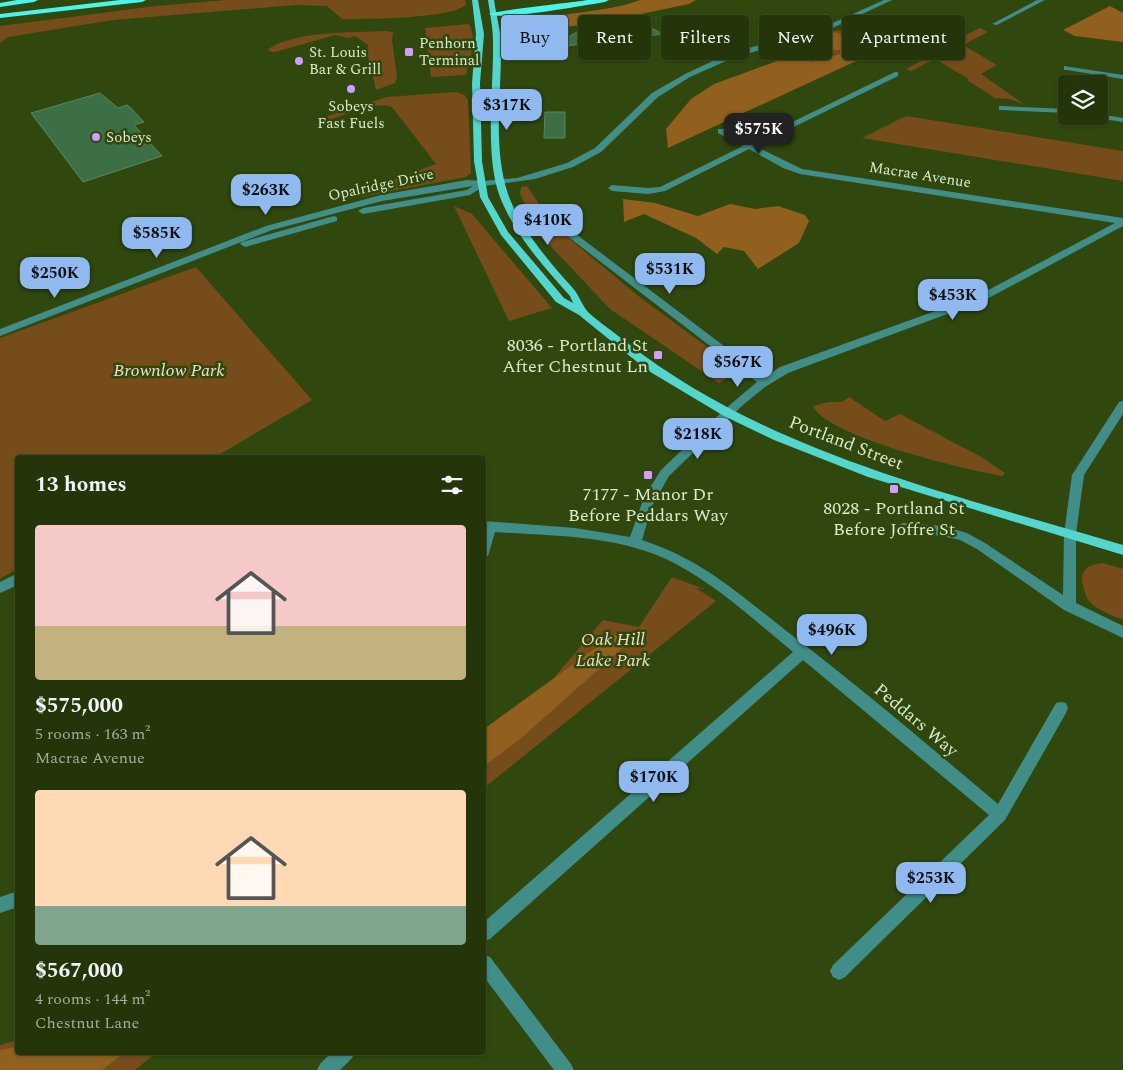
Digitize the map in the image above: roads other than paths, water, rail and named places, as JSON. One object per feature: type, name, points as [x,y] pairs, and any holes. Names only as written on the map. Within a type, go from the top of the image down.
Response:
[{"type":"highway","points":[[0,4],[18,0]]},
{"type":"highway","points":[[0,4],[34,0]]},
{"type":"highway","points":[[0,16],[112,0]]},
{"type":"highway","points":[[23,13],[142,0]]},
{"type":"highway","points":[[492,14],[514,13],[605,0]]},
{"type":"main road","name":"Portland Street","points":[[475,0],[480,34],[476,83],[477,145],[491,183],[510,208],[539,256],[574,295],[583,313]]},
{"type":"main road","name":"Portland Street","points":[[491,0],[497,40],[497,164],[484,197],[504,233],[560,300],[583,313],[651,367],[728,413],[800,446],[872,474],[1123,550]]},
{"type":"main road","points":[[476,14],[492,14]]},
{"type":"street","name":"Opalridge Drive","points":[[0,333],[269,228],[381,198],[467,183],[491,183],[544,173],[582,160],[604,146],[655,96],[673,83],[710,64],[831,28],[889,0]]},
{"type":"street","points":[[994,24],[1042,0]]},
{"type":"street","points":[[1067,68],[1123,77]]},
{"type":"street","points":[[612,188],[648,191],[662,189],[895,74]]},
{"type":"street","points":[[1002,108],[1058,111]]},
{"type":"street","points":[[1108,118],[1123,120]]},
{"type":"street","name":"Macrae Avenue","points":[[721,131],[800,171],[1123,221]]},
{"type":"street","points":[[635,543],[641,518],[665,473],[728,413],[764,382],[784,370],[981,298],[1123,221]]},
{"type":"street","points":[[560,227],[764,382]]},
{"type":"street","points":[[1069,606],[1070,534],[1078,476],[1123,405]]},
{"type":"street","name":"Peddars Way","points":[[487,526],[606,537],[635,543],[663,552],[693,566],[804,651],[1000,815]]},
{"type":"street","points":[[903,528],[942,531],[963,536],[1016,569],[1069,606],[1123,632]]},
{"type":"street","points":[[0,588],[15,580]]},
{"type":"street","points":[[486,931],[804,651]]},
{"type":"street","points":[[839,971],[1000,815],[1061,708]]},
{"type":"street","points":[[0,905],[15,900]]},
{"type":"street","points":[[486,966],[565,1070]]},
{"type":"street","points":[[326,1070],[343,1055]]},
{"type":"place","name":"Penhorn Terminal","points":[[409,52]]},
{"type":"place","name":"St. Louis Bar & Grill","points":[[299,61]]},
{"type":"place","name":"Sobeys Fast Fuels","points":[[351,89]]},
{"type":"place","name":"Sobeys","points":[[96,137]]},
{"type":"place","name":"8036 - Portland St After Chestnut Ln","points":[[658,355]]},
{"type":"place","name":"7177 - Manor Dr Before Peddars Way","points":[[648,475]]},
{"type":"place","name":"8028 - Portland St Before Joffre St","points":[[894,489]]},
{"type":"park label","name":"Brownlow Park","points":[[169,370]]},
{"type":"park label","name":"Oak Hill Lake Park","points":[[613,649]]}]
